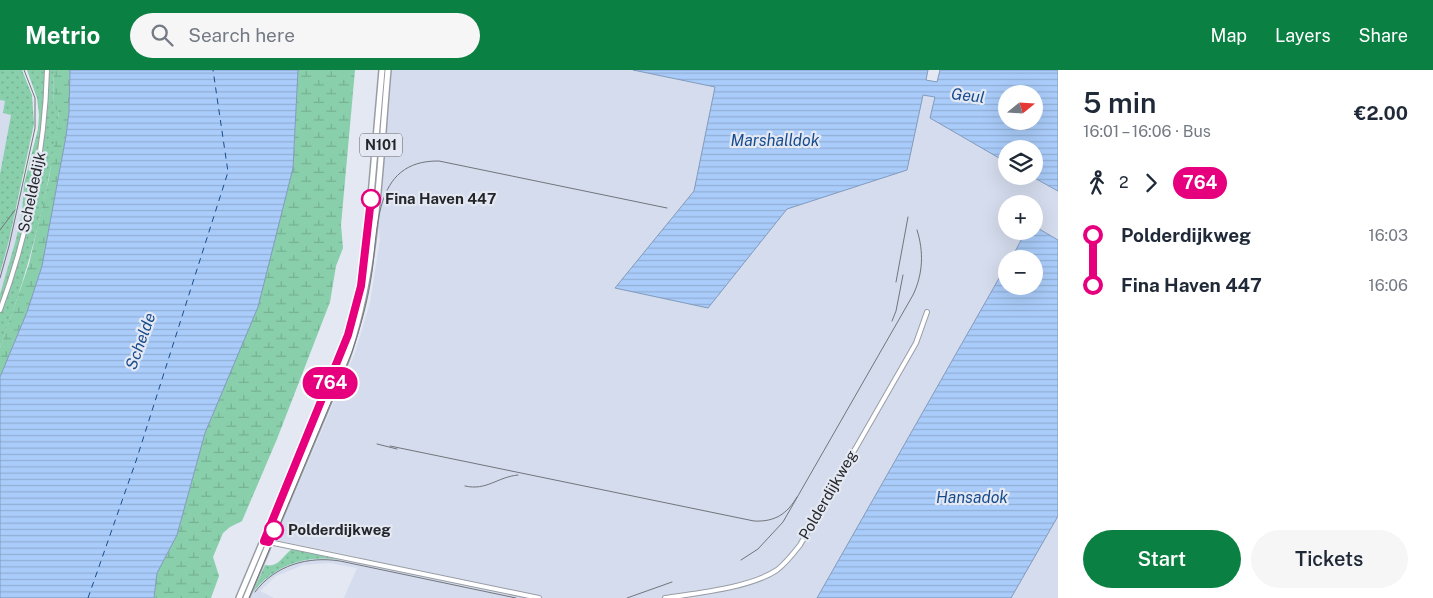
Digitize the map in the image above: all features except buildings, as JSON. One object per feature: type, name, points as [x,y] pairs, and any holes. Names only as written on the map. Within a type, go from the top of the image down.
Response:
[{"type":"main road","name":"N101","points":[[239,598],[288,496],[354,336],[367,287],[380,126],[382,70]]},
{"type":"main road","name":"N101","points":[[380,126],[388,70]]},
{"type":"main road","name":"N101","points":[[246,598],[282,494],[340,359],[355,315],[372,219]]},
{"type":"main road","points":[[304,442],[312,441]]},
{"type":"main road","points":[[282,494],[288,496]]},
{"type":"street","name":"Scheldedijk","points":[[0,310],[15,264],[36,176],[45,123],[47,70]]},
{"type":"street","name":"Polderdijkweg","points":[[665,598],[756,580],[775,571],[789,559],[800,545],[916,343],[927,312]]},
{"type":"street","points":[[267,541],[508,594],[539,598]]},
{"type":"shaded area","points":[[392,70],[633,70],[715,87],[694,191],[615,288],[707,308],[787,209],[907,170],[923,94],[935,97],[930,118],[998,157],[998,185],[1043,185],[1043,183],[1058,191],[1058,240],[1043,231],[1043,195],[998,195],[998,240],[1021,240],[1016,250],[998,250],[998,280],[817,598],[344,598],[357,568],[329,563],[303,565],[276,576],[260,591],[274,598],[248,598],[269,549],[271,550],[254,590],[275,571],[299,561],[325,558],[358,563],[359,557],[275,540],[355,353],[370,303],[380,240],[379,226]]},
{"type":"shaded area","points":[[0,100],[5,101],[11,115],[0,174]]},
{"type":"shaded area","points":[[22,184],[24,184],[22,213],[0,294],[0,273]]},
{"type":"shaded area","points":[[1058,516],[1058,598],[1011,598]]},
{"type":"green space","points":[[0,70],[22,70],[32,95],[34,124],[0,273],[0,174],[11,115],[3,113],[5,101],[0,100]]},
{"type":"green space","points":[[27,70],[54,70],[53,106],[59,111],[50,172],[37,231],[20,290],[0,348],[0,294],[22,213],[24,184],[38,129],[37,98]]},
{"type":"green space","points":[[54,70],[70,70],[69,112],[66,136],[42,266],[27,312],[0,377],[0,348],[29,264],[49,178],[59,112],[53,106]]},
{"type":"green space","points":[[298,70],[355,70],[341,225],[343,248],[336,266],[330,302],[277,439],[242,521],[223,533],[213,557],[219,576],[211,598],[154,598],[157,573],[177,535],[205,433],[293,168]]},
{"type":"green space","points":[[292,549],[341,560],[304,560],[281,568],[253,592],[265,565],[274,565]]},
{"type":"water","name":"Schelde","points":[[70,70],[298,70],[293,168],[258,307],[205,433],[177,535],[157,573],[154,598],[0,598],[0,377],[27,312],[42,266],[66,136],[69,112]]},
{"type":"water","name":"Marshalldok","points":[[633,70],[928,70],[926,80],[937,82],[940,70],[1058,70],[1058,191],[1043,183],[1043,140],[998,140],[998,157],[930,118],[935,97],[923,95],[907,170],[787,209],[708,308],[615,288],[694,191],[715,87]]},
{"type":"water","name":"Hansadok","points":[[1043,231],[1058,240],[1058,516],[1011,598],[817,598],[998,280],[998,295],[1043,295],[1043,250],[1016,250],[1021,240],[1043,240]]},
{"type":"ferry route","points":[[88,598],[136,461],[228,172],[213,70]]},
{"type":"railway","points":[[0,278],[35,128],[35,98],[24,70]]},
{"type":"railway","points":[[249,598],[352,352],[371,278],[382,202],[390,185],[401,172],[417,164],[439,161],[667,208]]},
{"type":"railway","points":[[0,230],[15,210]]},
{"type":"railway","points":[[896,282],[908,217]]},
{"type":"railway","points":[[741,560],[758,549],[783,522],[913,295],[921,271],[921,246],[917,230]]},
{"type":"railway","points":[[892,321],[896,311],[903,275]]},
{"type":"railway","points":[[377,444],[397,449]]},
{"type":"railway","points":[[390,446],[754,521],[768,520],[780,516],[797,497]]},
{"type":"railway","points":[[465,486],[480,487],[518,475]]},
{"type":"railway","points":[[255,592],[272,575],[293,564],[304,561],[328,560],[516,598]]},
{"type":"railway","points":[[627,598],[672,582]]},
{"type":"bus line","name":"764","points":[[274,530],[269,542],[264,541],[282,494],[340,359],[355,315],[361,286],[371,199]]},
{"type":"place","name":"Fina Haven 447","points":[[371,199]]},
{"type":"place","name":"Polderdijkweg","points":[[274,530]]},
{"type":"water label","name":"Geul","points":[[968,95]]}]
